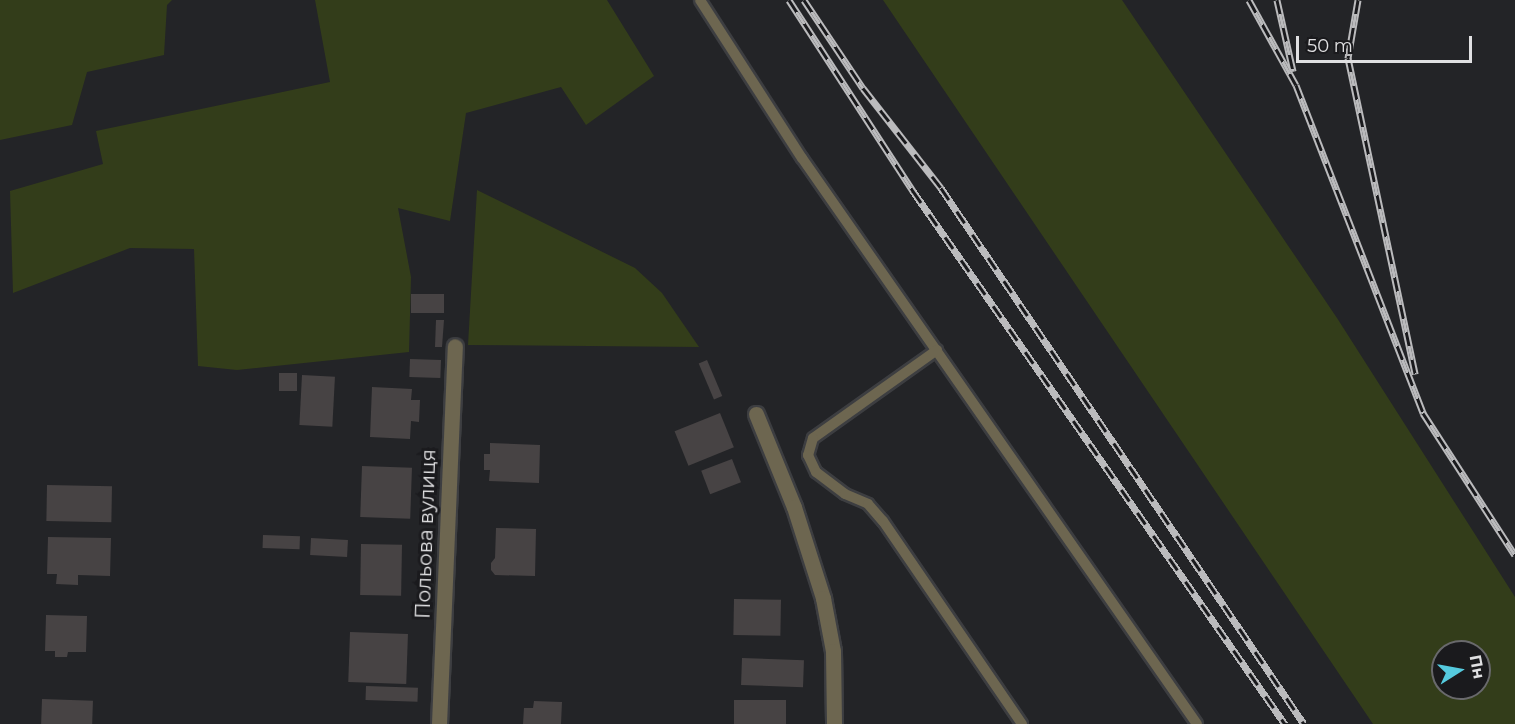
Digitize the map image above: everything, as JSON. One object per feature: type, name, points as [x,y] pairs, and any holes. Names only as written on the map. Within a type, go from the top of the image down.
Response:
[{"type":"street","name":"Польова вулиця","points":[[438,724],[454,346]]},
{"type":"street","points":[[756,414],[794,507],[823,598],[833,651],[834,724]]},
{"type":"lane","points":[[700,0],[802,158],[1197,724]]},
{"type":"lane","points":[[937,350],[813,438],[808,455],[816,472],[845,494],[868,504],[883,521],[1022,724]]},
{"type":"green space","points":[[0,0],[172,0],[167,5],[164,55],[87,72],[72,125],[0,140]]},
{"type":"green space","points":[[315,0],[607,0],[654,76],[586,125],[561,87],[466,113],[450,221],[398,208],[411,277],[409,352],[237,370],[198,366],[194,249],[130,248],[13,293],[10,191],[103,164],[96,131],[330,82]]},
{"type":"green space","points":[[883,0],[1122,0],[1337,318],[1515,597],[1515,724],[1373,724]]},
{"type":"green space","points":[[477,190],[635,268],[662,293],[699,347],[468,345]]},
{"type":"building","points":[[411,294],[444,294],[444,313],[411,313]]},
{"type":"building","points":[[436,320],[444,320],[442,347],[435,347]]},
{"type":"building","points":[[410,359],[441,360],[440,378],[409,377]]},
{"type":"building","points":[[707,360],[722,396],[714,399],[699,364]]},
{"type":"building","points":[[279,373],[297,373],[297,391],[279,391]]},
{"type":"building","points":[[302,375],[335,377],[332,427],[299,425]]},
{"type":"building","points":[[372,387],[412,389],[411,400],[420,400],[419,422],[411,421],[410,439],[370,437]]},
{"type":"building","points":[[720,413],[734,447],[688,466],[675,431]]},
{"type":"building","points":[[490,443],[540,445],[539,483],[489,481],[490,470],[484,470],[484,454],[490,454]]},
{"type":"building","points":[[732,459],[741,482],[710,494],[701,471]]},
{"type":"building","points":[[362,466],[412,468],[410,519],[360,517]]},
{"type":"building","points":[[47,485],[112,486],[111,522],[46,521]]},
{"type":"building","points":[[496,528],[536,529],[535,576],[495,575],[491,570],[491,563],[495,558]]},
{"type":"building","points":[[263,535],[300,536],[300,549],[263,548]]},
{"type":"building","points":[[48,537],[111,538],[110,576],[78,575],[78,585],[56,584],[57,574],[47,574]]},
{"type":"building","points":[[311,538],[348,540],[347,557],[310,555]]},
{"type":"building","points":[[361,544],[402,545],[401,596],[360,595]]},
{"type":"building","points":[[734,599],[781,600],[780,636],[733,635]]},
{"type":"building","points":[[46,615],[87,616],[86,652],[68,652],[67,657],[55,657],[55,651],[45,651]]},
{"type":"building","points":[[350,632],[408,634],[406,684],[348,682]]},
{"type":"building","points":[[742,658],[804,660],[803,687],[741,685]]},
{"type":"building","points":[[366,686],[418,688],[417,702],[366,700]]},
{"type":"building","points":[[42,699],[93,701],[92,724],[41,724]]},
{"type":"building","points":[[734,700],[786,700],[786,724],[734,724]]},
{"type":"building","points":[[534,701],[562,702],[561,724],[523,724],[524,708],[533,708]]},
{"type":"railway","points":[[789,0],[913,191],[1285,724]]},
{"type":"railway","points":[[804,0],[863,88],[941,188],[1304,724]]},
{"type":"railway","points":[[1249,0],[1296,85],[1423,413],[1515,555]]},
{"type":"railway","points":[[1277,0],[1293,71]]},
{"type":"railway","points":[[1358,0],[1348,58],[1415,374]]}]
